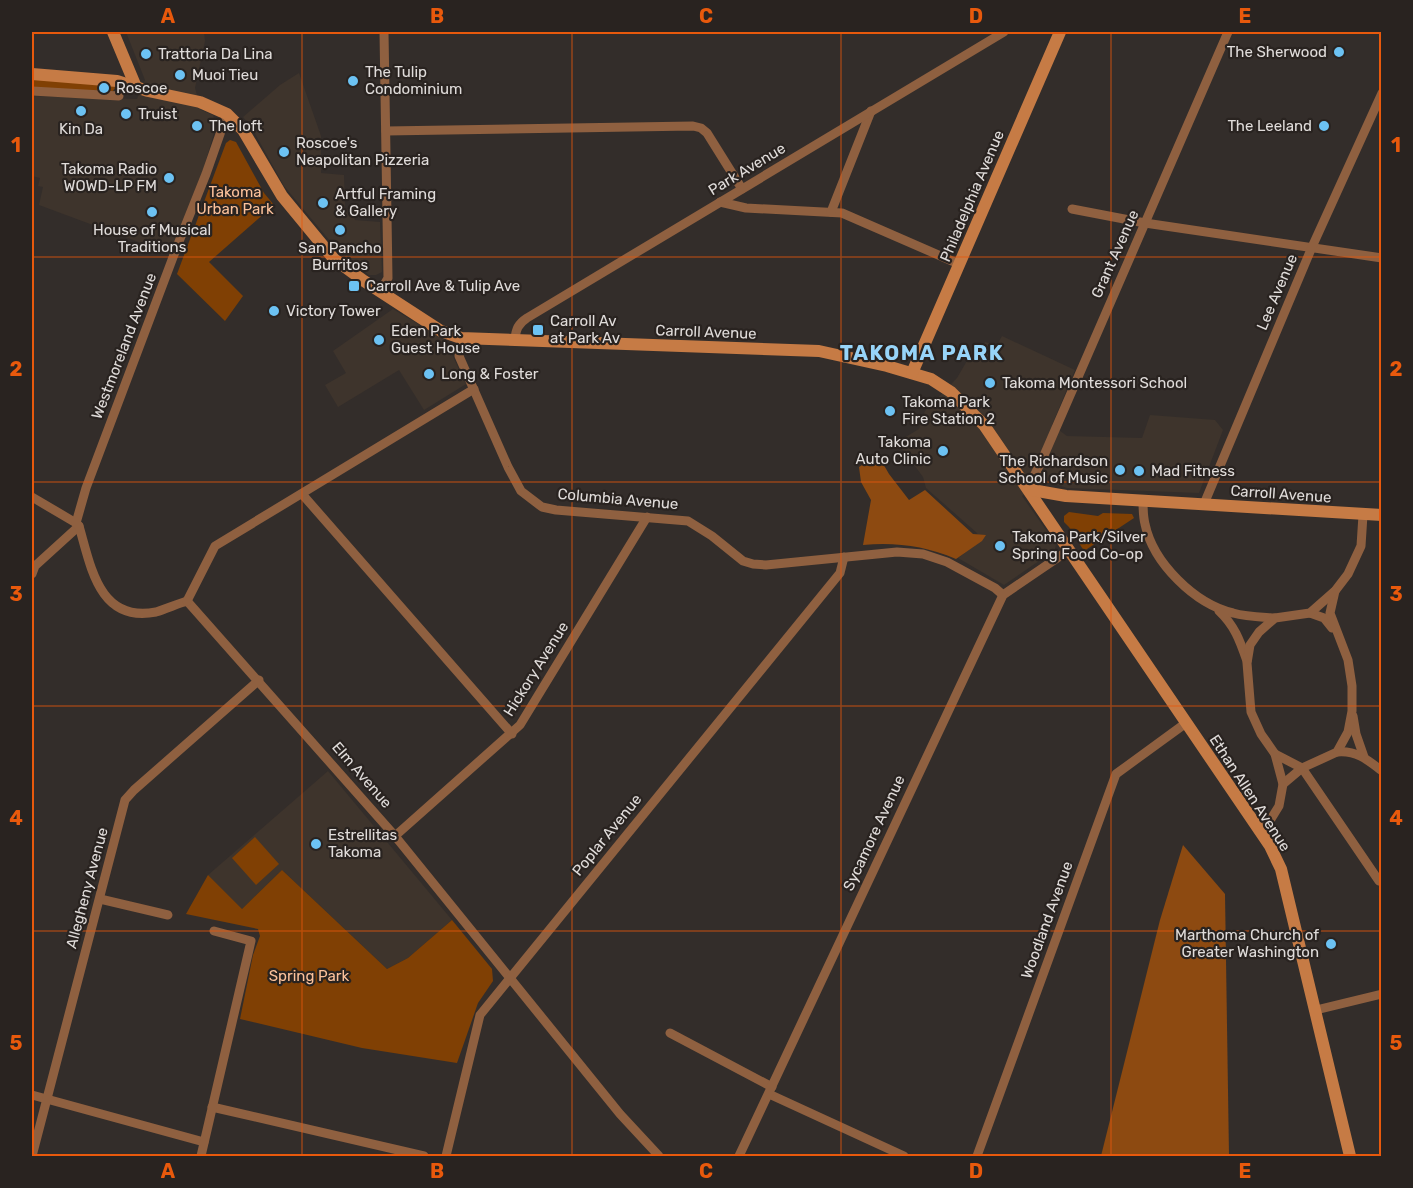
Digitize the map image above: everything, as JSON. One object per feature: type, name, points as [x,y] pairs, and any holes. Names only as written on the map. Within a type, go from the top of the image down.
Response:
[{"type":"main road","points":[[113,32],[136,87]]},
{"type":"main road","name":"Philadelphia Avenue","points":[[912,373],[1060,32]]},
{"type":"main road","name":"Carroll Avenue","points":[[32,74],[108,80],[200,102],[227,114],[243,130],[282,196],[328,252],[381,292],[441,331],[460,338],[819,351],[912,373],[931,379],[951,392],[980,420],[1028,488],[1066,496],[1363,515],[1380,512]]},
{"type":"main road","name":"Ethan Allen Avenue","points":[[1028,488],[1270,846],[1281,869],[1350,1156]]},
{"type":"street","points":[[381,292],[388,278],[384,32]]},
{"type":"street","name":"Park Avenue","points":[[515,339],[520,323],[1001,32]]},
{"type":"street","name":"Grant Avenue","points":[[1028,488],[1228,32]]},
{"type":"street","points":[[32,91],[119,96]]},
{"type":"street","name":"Lee Avenue","points":[[1204,504],[1312,247],[1382,93]]},
{"type":"street","points":[[831,212],[871,111]]},
{"type":"street","name":"Westmoreland Avenue","points":[[77,524],[86,488],[227,114]]},
{"type":"street","points":[[386,131],[687,126],[701,128],[707,133],[742,189]]},
{"type":"street","points":[[720,202],[746,208],[842,213],[959,264]]},
{"type":"street","points":[[1072,209],[1145,223],[1382,258]]},
{"type":"street","name":"Columbia Avenue","points":[[460,338],[459,356],[508,467],[521,491],[542,507],[688,521],[712,536],[743,561],[753,564],[766,565],[897,552],[923,554],[946,562],[995,588],[1003,595]]},
{"type":"street","points":[[32,497],[77,524],[94,574],[105,595],[116,608],[130,613],[155,612],[187,601],[215,546],[474,389]]},
{"type":"street","points":[[302,494],[512,734]]},
{"type":"street","points":[[1143,500],[1144,524],[1151,542],[1169,570],[1188,590],[1215,607],[1230,620],[1237,632],[1247,663],[1251,712],[1261,734],[1275,754],[1283,784],[1279,806],[1271,819],[1259,829]]},
{"type":"street","points":[[1310,613],[1335,591],[1348,574],[1360,546],[1363,515]]},
{"type":"street","name":"Hickory Avenue","points":[[395,836],[520,725],[647,517]]},
{"type":"street","points":[[32,574],[35,566],[77,524]]},
{"type":"street","points":[[1003,595],[1069,550]]},
{"type":"street","name":"Poplar Avenue","points":[[446,1156],[480,1015],[840,573],[844,557]]},
{"type":"street","points":[[1335,591],[1330,613],[1348,660],[1356,734],[1364,757]]},
{"type":"street","name":"Sycamore Avenue","points":[[739,1156],[1003,595]]},
{"type":"street","name":"Elm Avenue","points":[[187,601],[395,836],[620,1114],[659,1156]]},
{"type":"street","points":[[1215,607],[1234,614],[1275,618],[1310,613],[1324,618],[1337,635]]},
{"type":"street","points":[[1247,663],[1250,645],[1259,632],[1275,618]]},
{"type":"street","name":"Allegheny Avenue","points":[[32,1156],[125,800],[259,681]]},
{"type":"street","points":[[1337,752],[1348,732],[1353,711]]},
{"type":"street","name":"Woodland Avenue","points":[[977,1156],[1116,774],[1186,723]]},
{"type":"street","points":[[1283,784],[1305,766],[1337,752],[1347,751],[1364,757],[1382,771]]},
{"type":"street","points":[[1275,754],[1305,766],[1379,881]]},
{"type":"street","points":[[100,900],[168,915]]},
{"type":"street","points":[[201,1156],[251,941],[214,931]]},
{"type":"street","points":[[1316,1010],[1382,994]]},
{"type":"street","points":[[670,1033],[771,1090],[904,1156]]},
{"type":"street","points":[[32,1095],[204,1142]]},
{"type":"street","points":[[212,1107],[424,1156]]},
{"type":"shaded area","points":[[126,32],[204,32],[205,41],[195,88],[201,110],[213,115],[216,126],[202,174],[171,254],[39,205],[43,187],[38,186],[40,178],[32,176],[32,96],[137,99],[145,80]]},
{"type":"shaded area","points":[[299,73],[321,136],[321,173],[344,175],[345,209],[353,210],[355,220],[380,222],[382,272],[376,275],[369,275],[340,253],[284,186],[252,128],[243,117],[280,85]]},
{"type":"shaded area","points":[[393,309],[445,340],[466,384],[424,410],[399,370],[338,407],[325,385],[346,373],[333,351]]},
{"type":"shaded area","points":[[1002,336],[1075,370],[1052,425],[1067,436],[1142,438],[1150,415],[1215,420],[1223,430],[1199,493],[1067,488],[1043,480],[1022,496],[1056,544],[1055,550],[1004,585],[958,558],[980,541],[977,533],[926,488],[923,477],[897,442],[919,429],[925,411],[957,378],[975,347],[981,350],[985,342],[997,345]]},
{"type":"shaded area","points":[[878,455],[909,500],[925,490],[973,534],[986,535],[982,541],[956,559],[910,546],[863,545],[871,500],[861,482],[859,467]]},
{"type":"shaded area","name":"Estrellitas Takoma","points":[[328,771],[452,920],[408,958],[387,969],[282,870],[242,909],[208,875]]},
{"type":"shaded area","points":[[1183,845],[1225,894],[1229,1156],[1101,1156],[1160,920]]},
{"type":"green space","points":[[32,79],[114,86],[115,88],[113,91],[32,89]]},
{"type":"green space","name":"Takoma Urban Park","points":[[230,140],[236,142],[264,193],[274,205],[209,262],[243,296],[225,321],[177,274],[226,143]]},
{"type":"green space","points":[[1069,512],[1098,516],[1103,513],[1132,514],[1134,518],[1084,551],[1064,522],[1064,516]]},
{"type":"green space","points":[[255,837],[279,864],[256,885],[232,858]]},
{"type":"green space","name":"Spring Park","points":[[282,870],[387,969],[408,958],[452,920],[492,969],[493,981],[478,1003],[457,1063],[362,1048],[240,1019],[253,955],[260,936],[258,929],[186,914],[208,875],[242,909]]},
{"type":"place","name":"The Sherwood","points":[[1339,52]]},
{"type":"place","name":"Trattoria Da Lina","points":[[146,54]]},
{"type":"place","name":"Muoi Tieu","points":[[180,75]]},
{"type":"place","name":"The Tulip Condominium","points":[[353,81]]},
{"type":"place","name":"Roscoe","points":[[104,88]]},
{"type":"place","name":"Kin Da","points":[[81,111]]},
{"type":"place","name":"Truist","points":[[126,114]]},
{"type":"place","name":"The loft","points":[[197,126]]},
{"type":"place","name":"The Leeland","points":[[1324,126]]},
{"type":"place","name":"Roscoe's Neapolitan Pizzeria","points":[[284,152]]},
{"type":"place","name":"Takoma Radio WOWD-LP FM","points":[[169,178]]},
{"type":"place","name":"Artful Framing & Gallery","points":[[323,203]]},
{"type":"place","name":"House of Musical Traditions","points":[[152,212]]},
{"type":"place","name":"San Pancho Burritos","points":[[340,230]]},
{"type":"place","name":"Carroll Ave & Tulip Ave","points":[[354,286]]},
{"type":"place","name":"Victory Tower","points":[[274,311]]},
{"type":"place","name":"Carroll Av at Park Av","points":[[538,330]]},
{"type":"place","name":"Eden Park Guest House","points":[[379,340]]},
{"type":"place","name":"Long & Foster","points":[[429,374]]},
{"type":"place","name":"Takoma Montessori School","points":[[990,383]]},
{"type":"place","name":"Takoma Park Fire Station 2","points":[[890,411]]},
{"type":"place","name":"Takoma Auto Clinic","points":[[943,451]]},
{"type":"place","name":"The Richardson School of Music","points":[[1120,470]]},
{"type":"place","name":"Mad Fitness","points":[[1139,471]]},
{"type":"place","name":"Takoma Park/Silver Spring Food Co-op","points":[[1000,546]]},
{"type":"place","name":"Estrellitas Takoma","points":[[316,844]]},
{"type":"place","name":"Marthoma Church of Greater Washington","points":[[1331,944]]},
{"type":"district","name":"TAKOMA PARK","points":[[922,353]]}]
